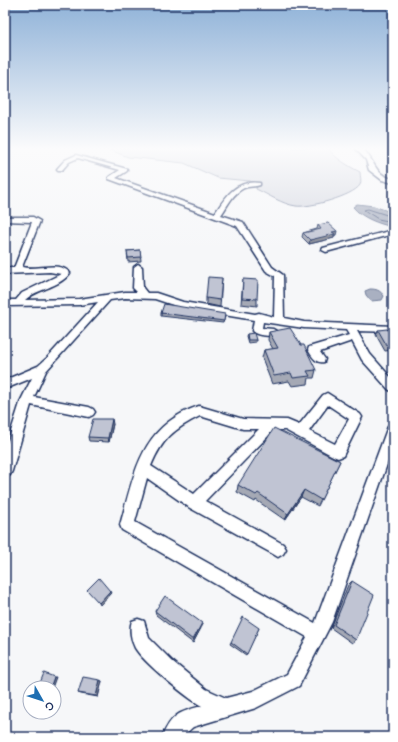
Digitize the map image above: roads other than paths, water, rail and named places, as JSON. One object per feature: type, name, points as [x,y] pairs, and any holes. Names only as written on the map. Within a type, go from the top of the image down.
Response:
[{"type":"street","points":[[124,183],[240,224],[269,269],[280,275],[279,320]]},
{"type":"street","points":[[217,216],[235,189],[246,184],[258,184]]},
{"type":"street","points":[[5,219],[33,219],[36,221],[18,267],[21,270]]},
{"type":"street","points":[[326,250],[393,232]]},
{"type":"street","points":[[138,267],[138,288],[145,296]]},
{"type":"street","points":[[5,271],[60,270],[66,273],[62,277],[30,291],[20,299],[22,303]]},
{"type":"street","points":[[5,303],[79,302],[124,295],[156,296],[182,305],[353,332],[393,329]]},
{"type":"street","points":[[5,385],[42,369],[108,298]]},
{"type":"street","points":[[259,316],[257,331],[273,332]]},
{"type":"street","points":[[320,359],[313,350],[353,332]]},
{"type":"street","points":[[353,332],[366,357],[393,388]]},
{"type":"street","points":[[5,471],[27,400],[42,369]]},
{"type":"street","points":[[27,400],[89,412]]},
{"type":"street","points":[[301,432],[286,425],[243,424],[199,411],[181,420],[161,435],[149,453],[127,525],[318,634]]},
{"type":"street","points":[[195,502],[272,424]]},
{"type":"street","points":[[172,737],[176,728],[188,719],[256,699],[293,680],[324,622],[393,429]]},
{"type":"street","points":[[144,468],[195,502],[278,549]]},
{"type":"street","points":[[138,627],[142,643],[166,667],[200,695],[226,708]]},
{"type":"water","points":[[357,204],[374,206],[393,213],[393,227],[377,222],[361,214],[353,207]]},
{"type":"water","points":[[370,289],[381,292],[384,296],[382,300],[371,301],[366,295],[365,291]]}]
